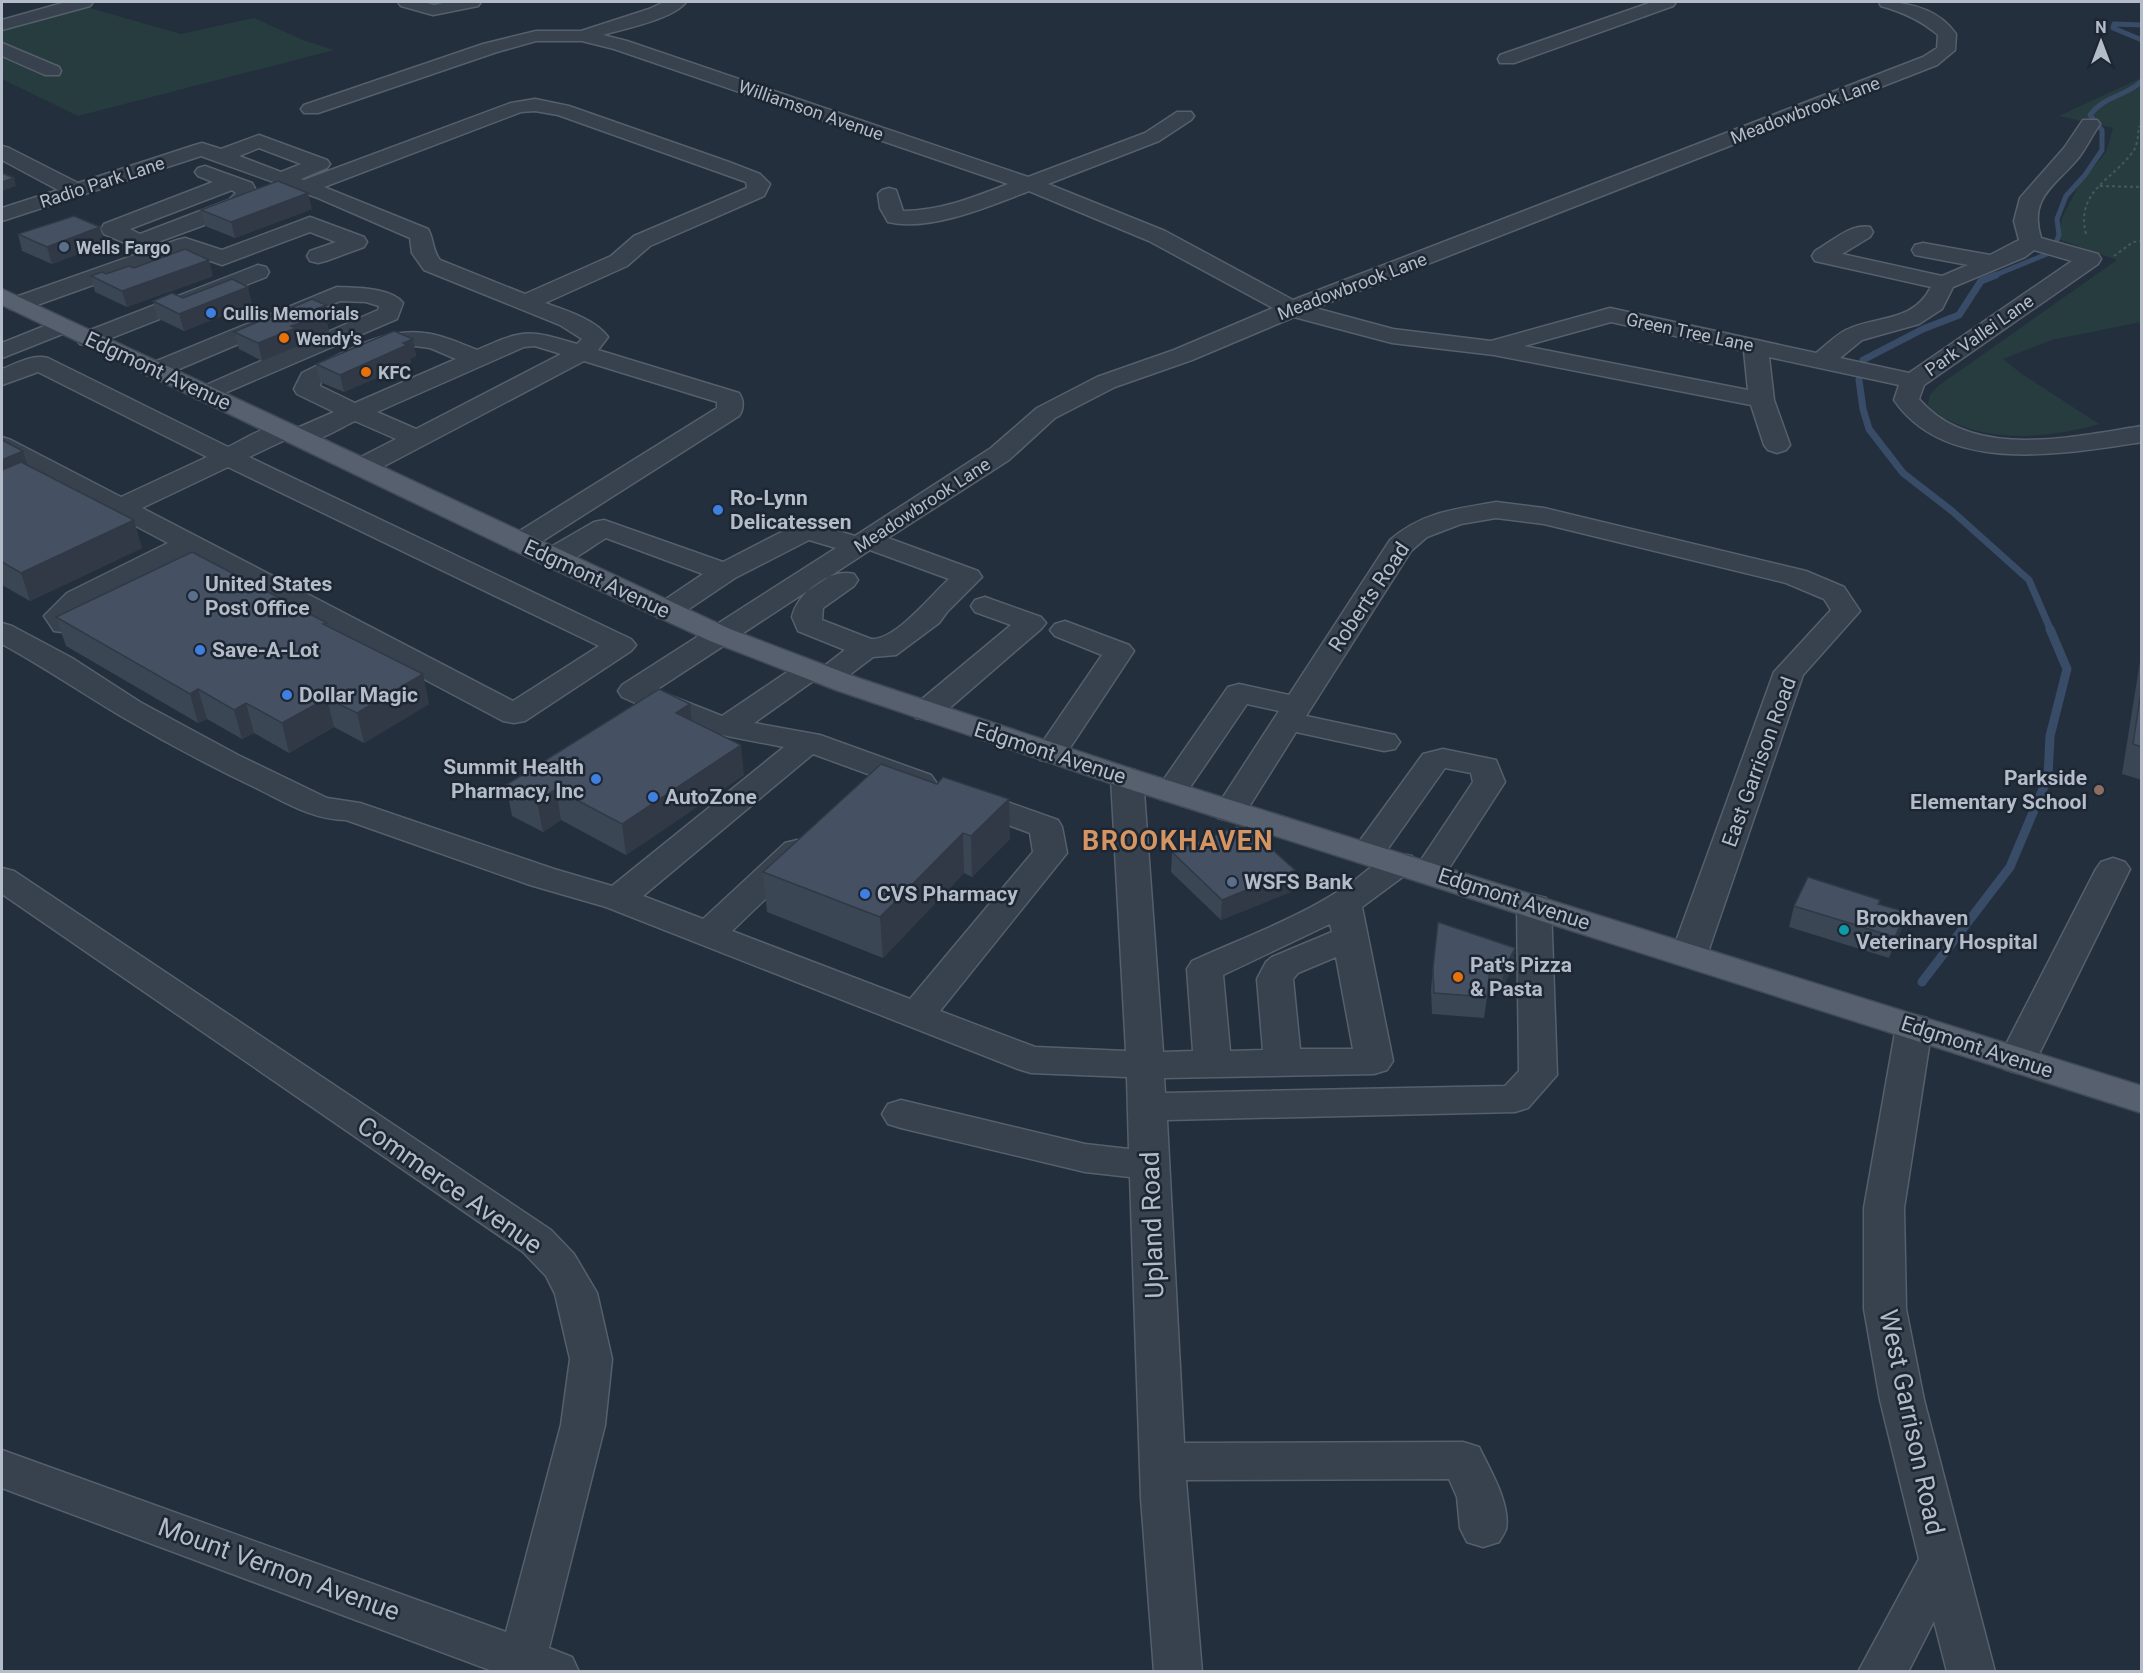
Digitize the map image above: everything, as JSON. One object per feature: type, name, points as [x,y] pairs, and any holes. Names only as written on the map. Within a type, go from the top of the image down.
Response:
[{"type":"main road","name":"Edgmont Avenue","points":[[7,297],[88,339],[519,543],[720,635],[820,673],[1127,778],[1689,954],[2142,1100]]},
{"type":"street","points":[[2,25],[84,2]]},
{"type":"street","points":[[407,2],[433,10],[472,2]]},
{"type":"street","points":[[1507,59],[1667,2]]},
{"type":"street","name":"Meadowbrook Lane","points":[[633,691],[720,635],[872,545],[1000,454],[1046,413],[1106,382],[1183,355],[1292,309],[1930,61],[1946,50],[1947,34],[1932,20],[1908,8],[1887,2]]},
{"type":"street","points":[[582,36],[610,29],[671,4]]},
{"type":"street","name":"Williamson Avenue","points":[[311,109],[490,48],[536,36],[582,36],[620,45],[1029,184],[1157,236],[1292,309]]},
{"type":"street","points":[[2,49],[51,71]]},
{"type":"street","points":[[304,187],[518,107],[535,105],[562,110],[722,166],[753,178],[759,184],[757,192],[642,241],[619,261],[525,303]]},
{"type":"street","points":[[889,194],[891,208],[896,217],[920,217],[950,211],[1029,184],[1152,137],[1184,116]]},
{"type":"street","points":[[2031,242],[2025,221],[2031,198],[2072,152],[2090,124]]},
{"type":"street","name":"Radio Park Lane","points":[[6,211],[170,160],[259,141],[320,164],[281,179]]},
{"type":"street","points":[[2,152],[77,190]]},
{"type":"street","points":[[211,153],[304,187],[420,234],[423,253],[432,265],[568,320],[596,338],[582,353],[362,467]]},
{"type":"street","points":[[7,297],[139,242],[237,205],[246,194],[244,187],[233,182],[170,160]]},
{"type":"street","points":[[139,242],[112,229],[233,182]]},
{"type":"street","points":[[7,297],[185,245],[222,258],[310,224],[356,242],[318,256]]},
{"type":"street","points":[[1862,232],[1824,256],[1944,283],[2017,252],[2031,242]]},
{"type":"street","points":[[2031,242],[2078,255]]},
{"type":"street","points":[[1923,250],[1991,262]]},
{"type":"street","name":"Park Vallei Lane","points":[[2078,255],[1913,381],[1906,400],[1928,423],[1962,439],[2009,448],[2142,434]]},
{"type":"street","points":[[88,339],[258,272]]},
{"type":"street","points":[[1822,360],[1854,335],[1911,319],[1934,304],[1944,283]]},
{"type":"street","points":[[156,370],[337,294],[369,295],[391,303],[389,314],[206,394]]},
{"type":"street","name":"Green Tree Lane","points":[[1292,309],[1392,336],[1492,348],[1610,315],[1913,381]]},
{"type":"street","points":[[2,351],[62,326]]},
{"type":"street","points":[[418,439],[323,398],[306,388],[311,378],[393,341],[416,338],[438,343],[477,359]]},
{"type":"street","points":[[121,507],[228,457],[357,411],[520,340],[536,339],[730,398],[730,411],[519,543]]},
{"type":"street","points":[[1755,345],[1762,400],[1777,445]]},
{"type":"street","points":[[207,348],[255,372]]},
{"type":"street","points":[[1492,348],[1762,400]]},
{"type":"street","points":[[2,378],[39,363],[228,457],[621,645],[514,714],[2,445]]},
{"type":"street","name":"Roberts Road","points":[[1230,811],[1400,546],[1417,531],[1455,517],[1496,510],[1544,516],[1796,577]]},
{"type":"street","points":[[552,558],[604,528],[725,572]]},
{"type":"street","points":[[667,611],[725,572],[807,530],[872,545],[968,577],[934,607],[929,618],[886,649],[867,648],[808,625],[805,616],[810,604],[872,545]]},
{"type":"street","points":[[13,638],[64,625],[88,626],[107,621],[133,605],[155,583],[199,549]]},
{"type":"street","points":[[64,625],[58,616],[77,599],[199,549]]},
{"type":"street","name":"East Garrison Road","points":[[1689,954],[1790,672],[1846,611],[1834,592],[1796,577]]},
{"type":"street","points":[[927,711],[1030,622],[986,606]]},
{"type":"street","points":[[1051,753],[1119,651],[1065,630]]},
{"type":"street","points":[[13,638],[61,664],[129,708],[227,762],[316,805],[333,810],[349,810],[542,877],[618,899],[1031,1060],[1145,1065],[1374,1061],[1344,904]]},
{"type":"street","points":[[727,727],[867,648]]},
{"type":"street","points":[[585,668],[695,718],[727,727],[809,742],[1046,827],[1050,853],[916,1016]]},
{"type":"street","points":[[1171,792],[1239,693],[1292,713],[1384,742]]},
{"type":"street","points":[[618,899],[809,742]]},
{"type":"street","points":[[859,793],[884,769]]},
{"type":"street","name":"Upland Road","points":[[1127,778],[1145,1065],[1162,1462],[1178,1671]]},
{"type":"street","points":[[708,934],[817,832]]},
{"type":"street","points":[[1213,1064],[1205,969],[1344,904],[1399,863]]},
{"type":"street","points":[[2017,1060],[2114,869]]},
{"type":"street","name":"Commerce Avenue","points":[[2,879],[537,1241],[560,1265],[576,1293],[591,1359],[583,1425],[539,1665]]},
{"type":"street","points":[[1147,1107],[1515,1099],[1538,1075],[1534,906]]},
{"type":"street","points":[[1283,1063],[1275,979],[1279,970],[1285,965],[1350,938]]},
{"type":"street","name":"West Garrison Road","points":[[1914,1027],[1884,1208],[1885,1309],[1902,1400],[1971,1671]]},
{"type":"street","points":[[901,1114],[1085,1158],[1149,1165]]},
{"type":"street","points":[[1162,1462],[1463,1460],[1480,1497],[1483,1528]]},
{"type":"street","name":"Mount Vernon Avenue","points":[[2,1469],[539,1665]]},
{"type":"street","points":[[1882,1671],[1942,1562]]},
{"type":"path","points":[[2078,255],[2094,246],[2084,228],[2085,206],[2100,186],[2136,148],[2139,127],[2142,125]]},
{"type":"path","points":[[2100,186],[2142,187]]},
{"type":"green space","points":[[86,7],[181,34],[254,18],[303,40],[334,50],[78,116],[2,79],[2,31]]},
{"type":"green space","points":[[2141,78],[2141,322],[2052,340],[2003,359],[2099,424],[2033,436],[2010,436],[1966,428],[1946,419],[1927,406],[1930,395],[1938,386],[2117,260],[2058,239],[2062,218],[2079,185],[2106,152],[2113,128],[2059,116]]},
{"type":"building","points":[[2,173],[14,178],[2,182]]},
{"type":"building","points":[[278,181],[308,193],[231,222],[201,210]]},
{"type":"building","points":[[74,216],[100,227],[47,247],[18,234]]},
{"type":"building","points":[[185,249],[209,260],[122,291],[91,276],[102,272],[106,274],[129,266],[134,268]]},
{"type":"building","points":[[232,279],[248,287],[179,314],[153,301],[172,293],[183,298]]},
{"type":"building","points":[[312,299],[326,305],[315,310],[326,314],[291,326],[296,328],[258,343],[234,332]]},
{"type":"building","points":[[394,331],[413,339],[403,343],[407,345],[340,375],[316,364]]},
{"type":"building","points":[[2,440],[23,451],[2,460]]},
{"type":"building","points":[[21,462],[134,520],[21,573],[2,562],[2,470]]},
{"type":"building","points":[[192,552],[327,623],[323,624],[423,674],[357,713],[327,698],[282,723],[246,703],[234,710],[198,689],[190,694],[56,617]]},
{"type":"building","points":[[2142,685],[2142,747],[2133,744]]},
{"type":"building","points":[[659,689],[690,704],[676,713],[741,745],[622,824],[556,789],[537,802],[506,785]]},
{"type":"building","points":[[881,764],[937,784],[943,777],[1009,799],[971,836],[963,833],[880,917],[763,872]]},
{"type":"building","points":[[1238,826],[1241,829],[1247,827],[1295,870],[1222,900],[1172,852]]},
{"type":"building","points":[[1808,877],[1880,900],[1878,904],[1906,912],[1895,937],[1794,906]]},
{"type":"building","points":[[1438,922],[1515,948],[1504,970],[1490,970],[1487,997],[1434,993],[1433,968]]},
{"type":"waterway","points":[[2142,25],[2114,24],[2113,28],[2142,40]]},
{"type":"waterway","points":[[1993,276],[2052,252],[2059,235],[2057,219],[2066,196],[2085,175],[2102,150],[2102,130],[2090,115],[2102,104],[2142,81]]},
{"type":"waterway","points":[[1863,360],[1923,329],[1959,315],[1981,281],[1996,275]]},
{"type":"waterway","points":[[1859,380],[1863,409],[1869,429],[1903,473],[1952,511],[2029,580],[2051,631]]},
{"type":"waterway","points":[[1922,982],[2010,867],[2048,777],[2050,736],[2067,669],[2050,629]]},
{"type":"place","name":"Wells Fargo","points":[[64,247]]},
{"type":"place","name":"Cullis Memorials","points":[[211,313]]},
{"type":"place","name":"Wendy's","points":[[284,338]]},
{"type":"place","name":"KFC","points":[[366,372]]},
{"type":"place","name":"Ro-Lynn Delicatessen","points":[[718,510]]},
{"type":"place","name":"United States Post Office","points":[[193,596]]},
{"type":"place","name":"Save-A-Lot","points":[[200,650]]},
{"type":"place","name":"Dollar Magic","points":[[287,695]]},
{"type":"place","name":"Summit Health Pharmacy, Inc","points":[[596,779]]},
{"type":"place","name":"Parkside Elementary School","points":[[2099,790]]},
{"type":"place","name":"AutoZone","points":[[653,797]]},
{"type":"place","name":"WSFS Bank","points":[[1232,882]]},
{"type":"place","name":"CVS Pharmacy","points":[[865,894]]},
{"type":"place","name":"Brookhaven Veterinary Hospital","points":[[1844,930]]},
{"type":"place","name":"Pat's Pizza & Pasta","points":[[1458,977]]},
{"type":"district","name":"BROOKHAVEN","points":[[1178,841]]}]
